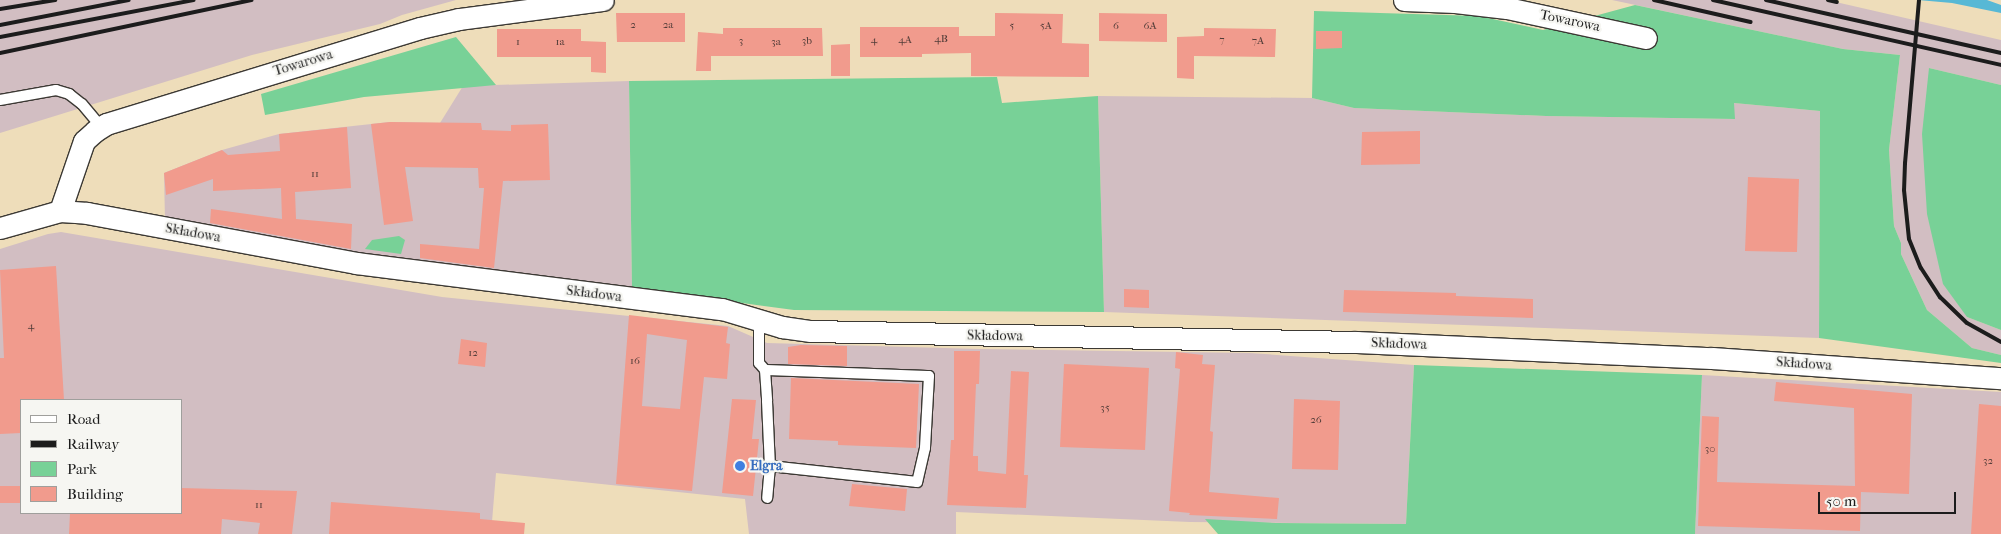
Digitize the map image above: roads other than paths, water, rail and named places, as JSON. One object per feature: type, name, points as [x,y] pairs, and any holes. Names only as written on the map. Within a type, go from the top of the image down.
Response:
[{"type":"street","name":"Towarowa","points":[[60,211],[84,141],[101,127],[121,119],[420,28],[459,19],[603,0]]},
{"type":"street","name":"Towarowa","points":[[1404,0],[1455,2],[1507,8],[1646,38]]},
{"type":"street","name":"Składowa","points":[[0,228],[60,211],[87,213],[356,263],[722,309],[782,327],[838,332],[1366,342],[1712,358],[2001,378]]},
{"type":"lane","points":[[0,100],[56,90],[69,94],[82,104],[101,127]]},
{"type":"lane","points":[[759,319],[759,363],[765,370],[770,466],[767,498]]},
{"type":"lane","points":[[765,370],[929,376],[925,448],[918,482],[770,466]]},
{"type":"water","points":[[1918,0],[1987,0],[2001,5],[2001,13],[1952,3]]},
{"type":"railway","points":[[0,9],[55,0]]},
{"type":"railway","points":[[0,25],[129,0]]},
{"type":"railway","points":[[0,37],[194,0]]},
{"type":"railway","points":[[0,53],[251,0]]},
{"type":"railway","points":[[1654,0],[1751,22]]},
{"type":"railway","points":[[1713,0],[2001,65]]},
{"type":"railway","points":[[1766,0],[2001,53]]},
{"type":"railway","points":[[1828,0],[1837,2]]},
{"type":"railway","points":[[1919,0],[1905,163],[1904,190],[1909,239],[1921,268],[1940,297],[1967,323],[2001,342]]},
{"type":"place","name":"Elgra","points":[[740,466]]}]
